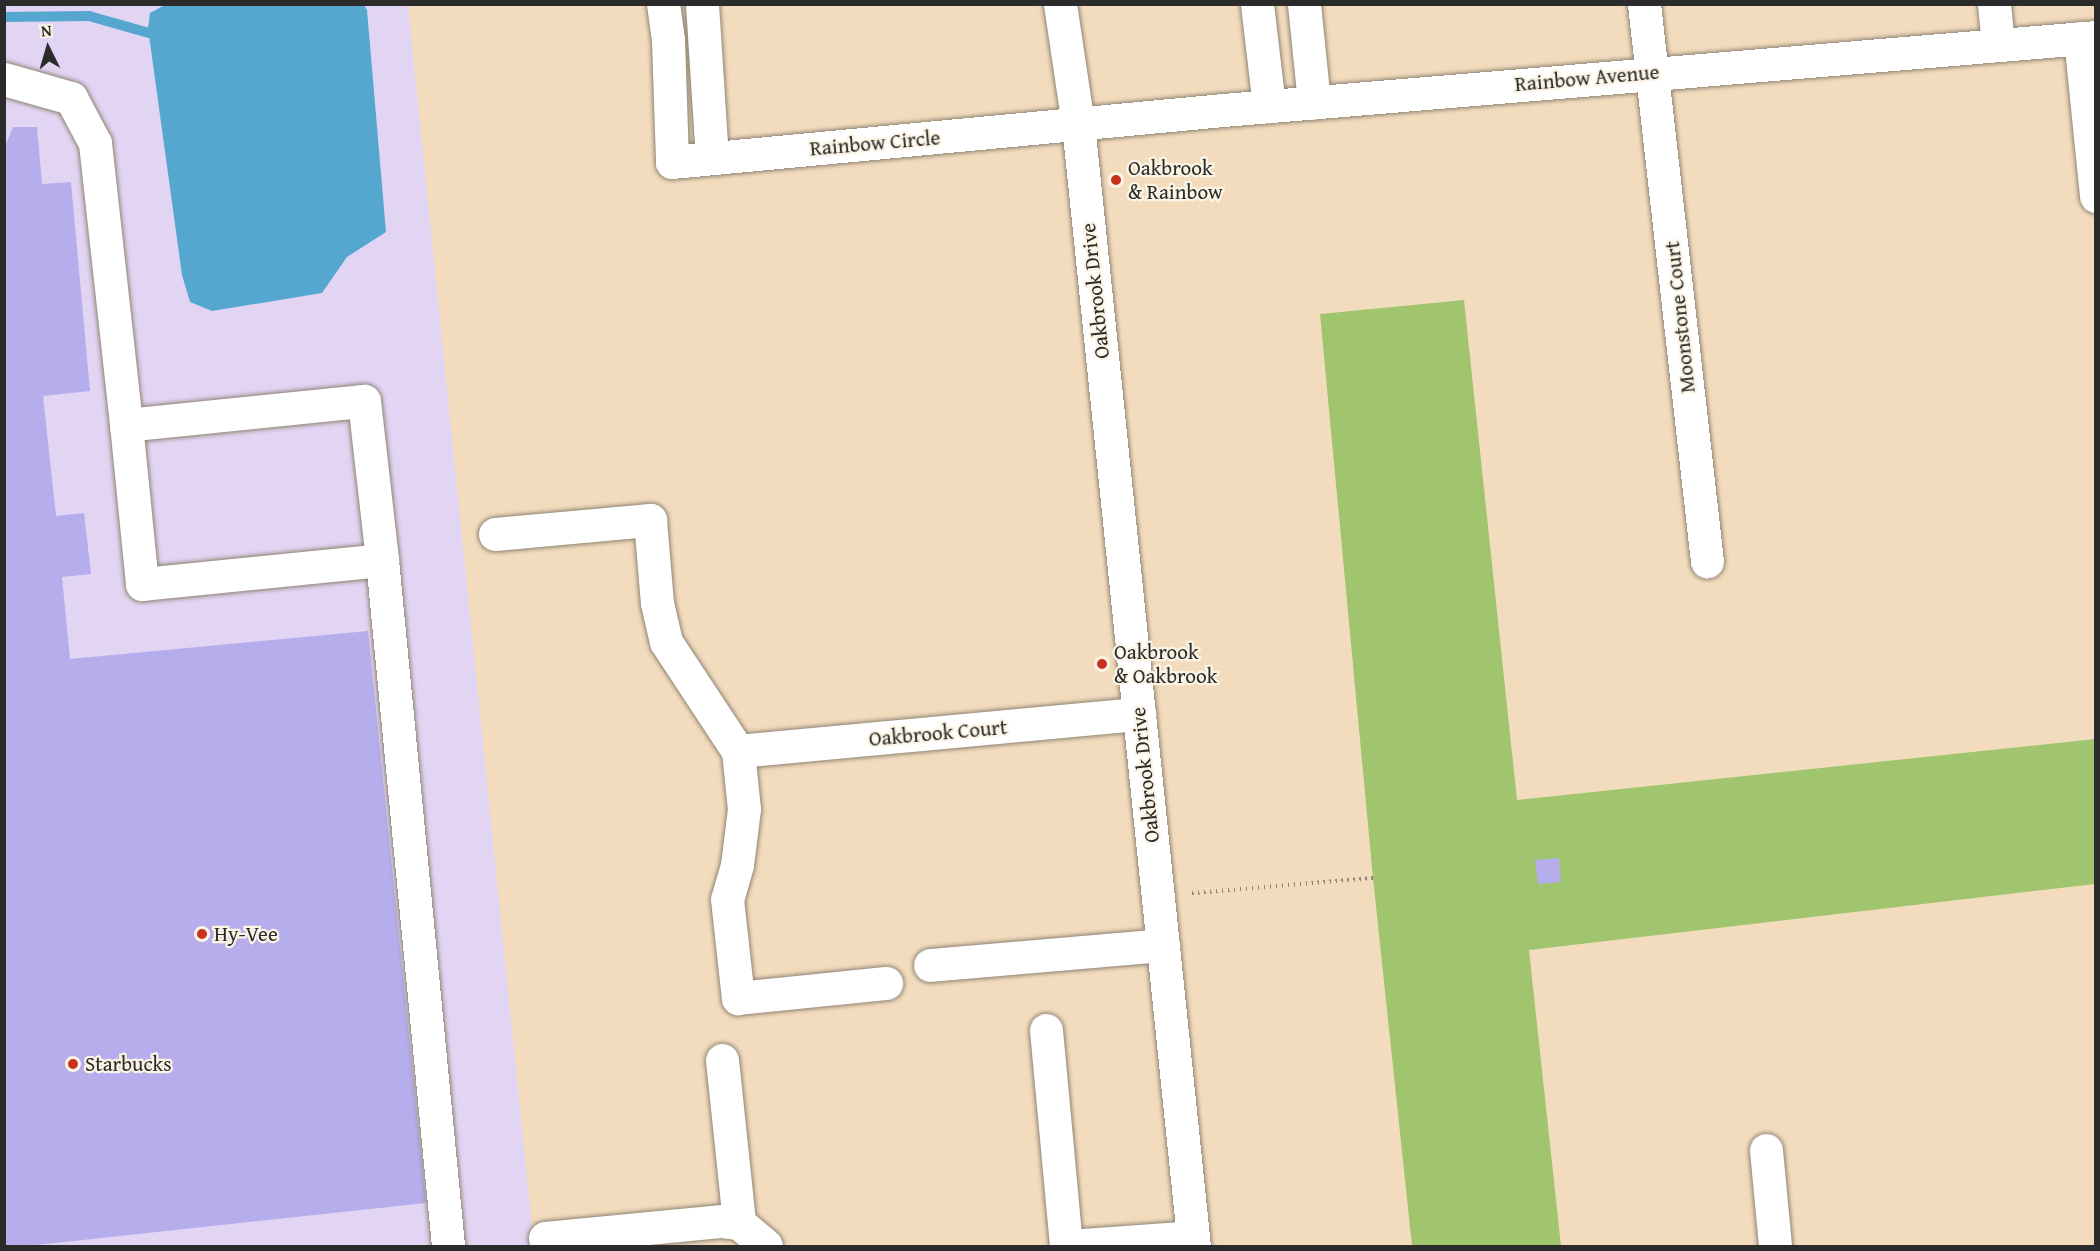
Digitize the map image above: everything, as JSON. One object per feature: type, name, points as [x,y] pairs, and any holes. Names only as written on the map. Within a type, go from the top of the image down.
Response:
[{"type":"street","name":"Rainbow Circle","points":[[663,4],[668,40],[672,162],[1078,124]]},
{"type":"street","points":[[702,4],[712,158]]},
{"type":"street","name":"Oakbrook Drive","points":[[1060,4],[1078,124],[1193,1242]]},
{"type":"street","points":[[1257,4],[1269,106]]},
{"type":"street","points":[[1304,4],[1314,102]]},
{"type":"street","name":"Moonstone Court","points":[[1644,4],[1707,561]]},
{"type":"street","points":[[1994,4],[1998,45]]},
{"type":"street","points":[[2088,37],[2096,196]]},
{"type":"street","name":"Rainbow Avenue","points":[[1078,124],[2088,37]]},
{"type":"street","points":[[4,79],[71,98],[95,143],[142,584],[382,560]]},
{"type":"street","points":[[126,425],[364,401],[382,560],[448,1246]]},
{"type":"street","points":[[495,534],[650,520],[657,603],[666,642],[738,751],[744,809],[736,865],[727,899],[738,998],[886,983]]},
{"type":"street","name":"Oakbrook Court","points":[[738,751],[1138,714]]},
{"type":"street","points":[[930,965],[1162,945]]},
{"type":"street","points":[[1046,1030],[1067,1246],[1193,1242]]},
{"type":"street","points":[[722,1060],[740,1224]]},
{"type":"street","points":[[1766,1150],[1775,1246]]},
{"type":"street","points":[[545,1238],[722,1221],[740,1224],[766,1246]]},
{"type":"path","points":[[1158,896],[1373,878]]},
{"type":"shaded area","points":[[5,5],[408,5],[534,1246],[5,1246]]},
{"type":"green space","points":[[1464,300],[1517,800],[2095,739],[2095,884],[1529,950],[1561,1246],[1412,1246],[1373,878],[1320,314]]},
{"type":"water","points":[[167,4],[364,5],[367,10],[386,232],[347,257],[322,293],[212,311],[190,302],[182,275],[148,28],[150,13]]},
{"type":"building","name":"Hy-Vee","points":[[13,127],[37,127],[42,184],[71,182],[90,391],[43,396],[56,516],[84,513],[91,574],[62,577],[70,659],[368,631],[426,1203],[27,1246],[4,1246],[4,149]]},
{"type":"building","points":[[1559,858],[1561,882],[1538,884],[1535,860]]},
{"type":"waterway","points":[[4,17],[89,16],[149,33]]},
{"type":"place","name":"Oakbrook & Rainbow","points":[[1116,180]]},
{"type":"place","name":"Oakbrook & Oakbrook","points":[[1102,664]]},
{"type":"place","name":"Hy-Vee","points":[[202,934]]},
{"type":"place","name":"Starbucks","points":[[73,1064]]}]
